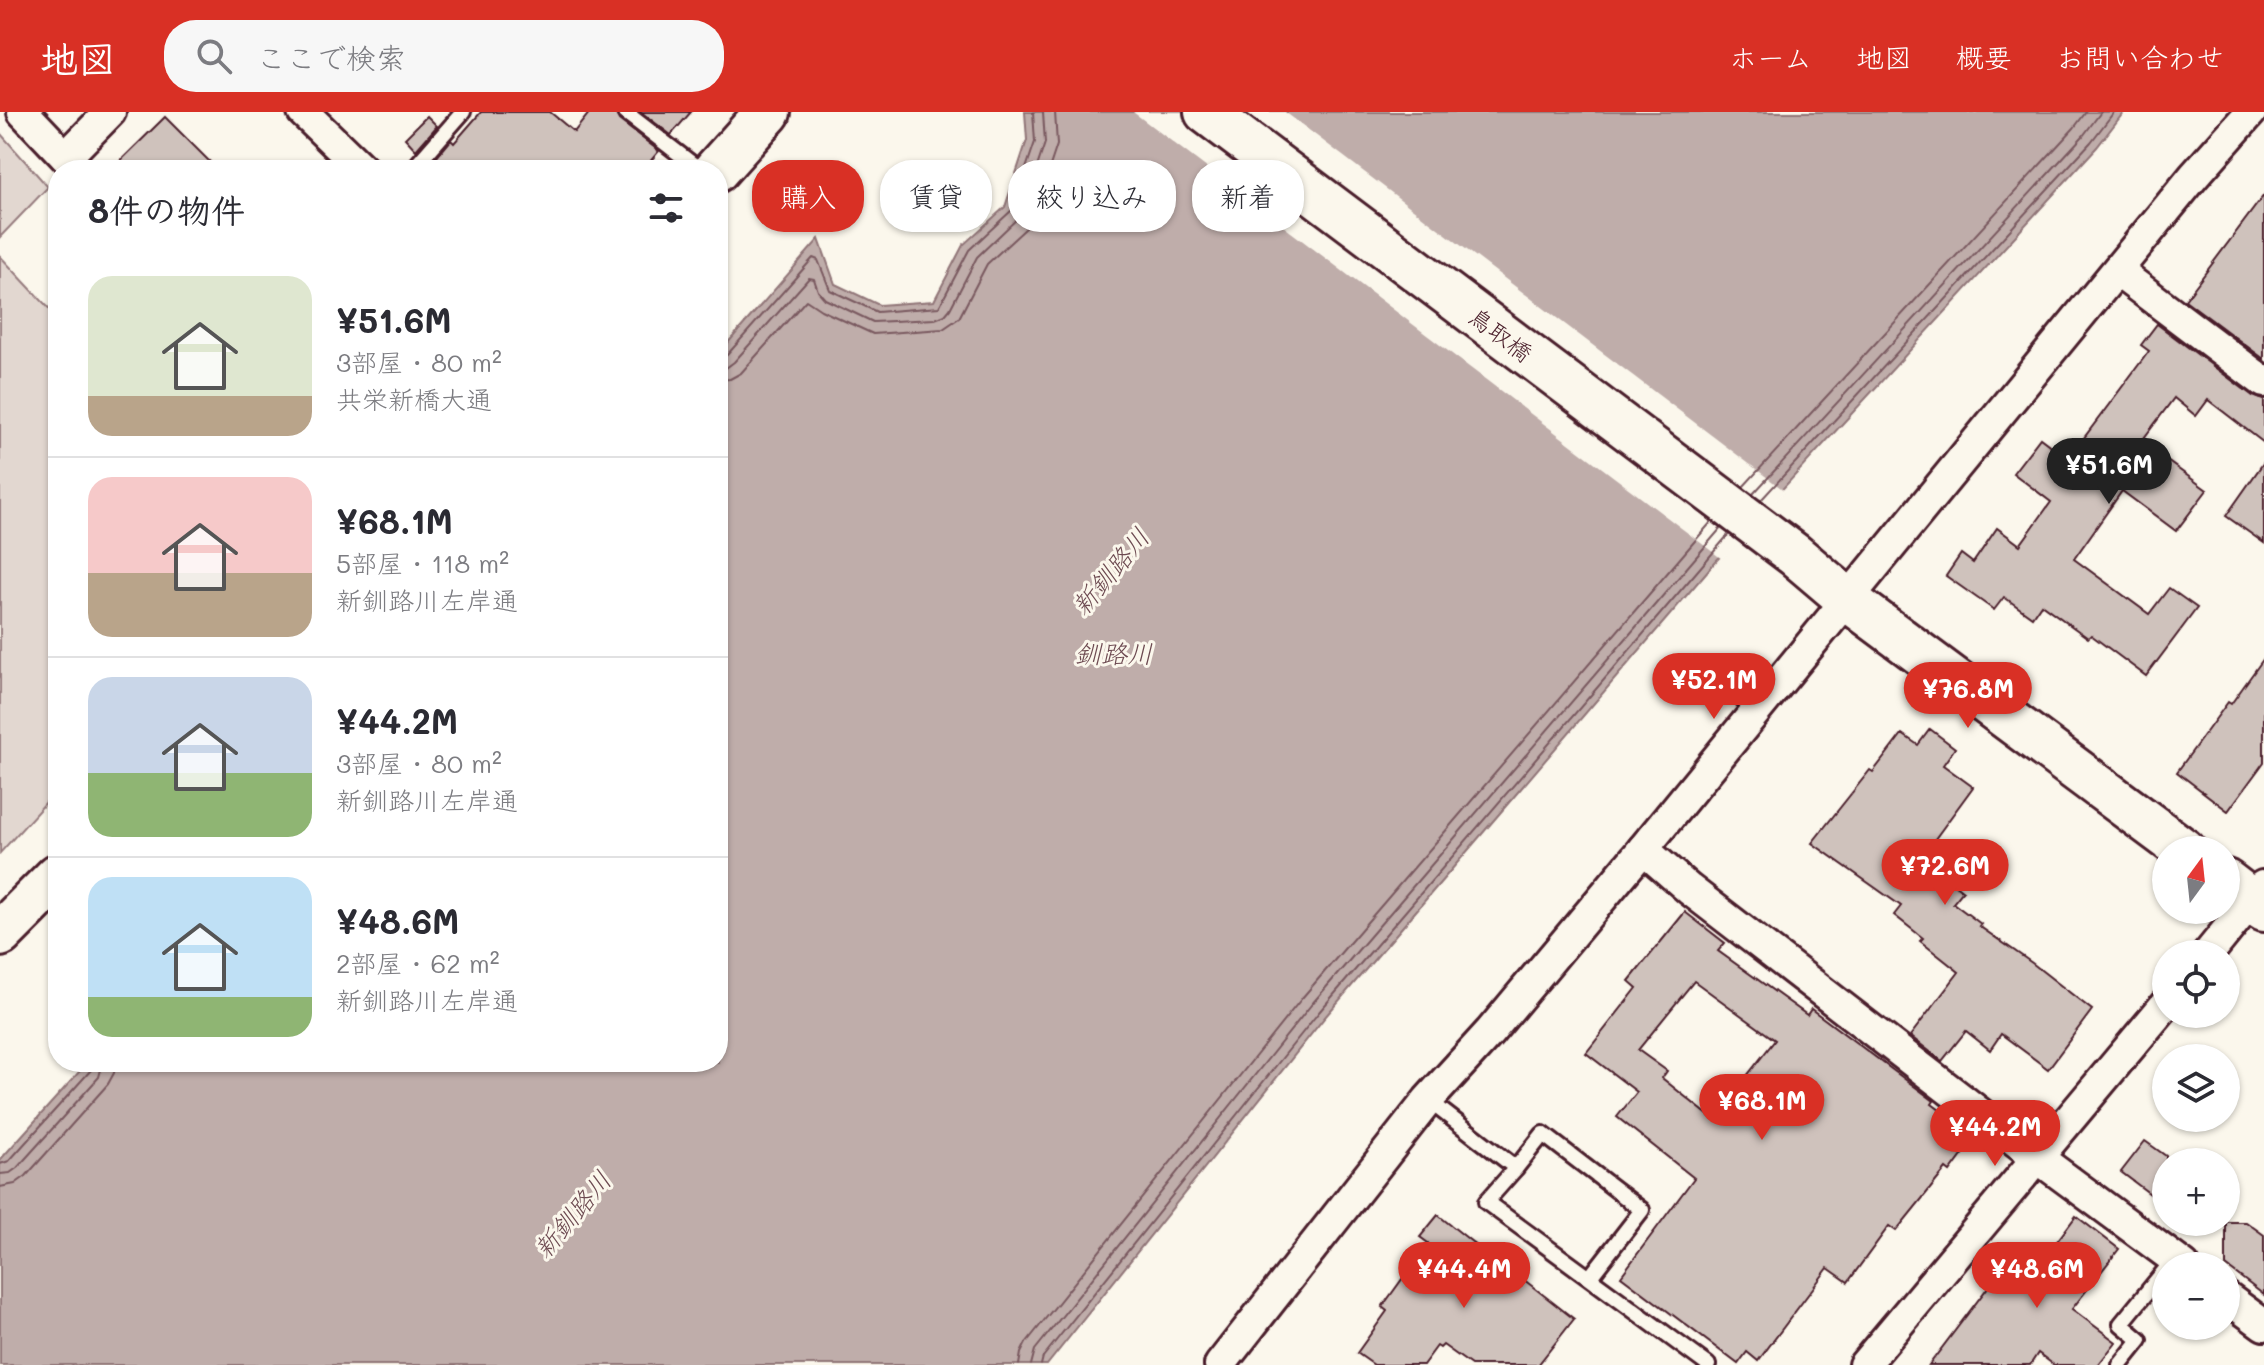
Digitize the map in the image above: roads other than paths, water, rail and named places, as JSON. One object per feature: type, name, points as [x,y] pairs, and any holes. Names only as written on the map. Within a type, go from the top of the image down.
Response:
[{"type":"highway","points":[[725,160],[768,112]]},
{"type":"highway","points":[[0,934],[48,886]]},
{"type":"street","points":[[23,112],[68,160]]},
{"type":"street","points":[[75,160],[110,112]]},
{"type":"street","points":[[303,112],[353,160]]},
{"type":"street","name":"鳥取橋","points":[[1206,112],[1795,555],[1848,600],[2165,836]]},
{"type":"street","points":[[1220,1365],[1428,1100],[1490,1032],[1643,849],[2194,176],[2251,112]]},
{"type":"street","points":[[2117,271],[2264,382]]},
{"type":"street","points":[[1643,849],[1689,889],[2157,1252]]},
{"type":"street","points":[[2218,940],[2251,894]]},
{"type":"street","points":[[1864,1365],[2152,1021]]},
{"type":"street","points":[[2240,1307],[2264,1325]]},
{"type":"lane","points":[[421,160],[463,112]]},
{"type":"lane","points":[[625,112],[687,160]]},
{"type":"lane","points":[[1428,1100],[1516,1168]]},
{"type":"lane","points":[[1590,1277],[1642,1210],[1543,1134],[1486,1202],[1708,1365]]},
{"type":"lane","points":[[2120,1365],[2140,1340],[2121,1324],[2152,1289]]},
{"type":"water","name":"釧路川","points":[[1025,112],[2124,112],[2097,147],[1716,561],[1325,1017],[1047,1365],[0,1365],[0,1160],[79,1072],[728,1072],[728,343],[819,239],[835,284],[879,305],[934,301],[963,245],[977,232],[992,232],[992,219],[1005,207],[1008,198],[1008,232],[1176,232],[1176,160],[1020,160],[1027,140]]},
{"type":"water label","name":"新釧路川","points":[[1110,571]]},
{"type":"water label","name":"新釧路川","points":[[572,1214]]}]
